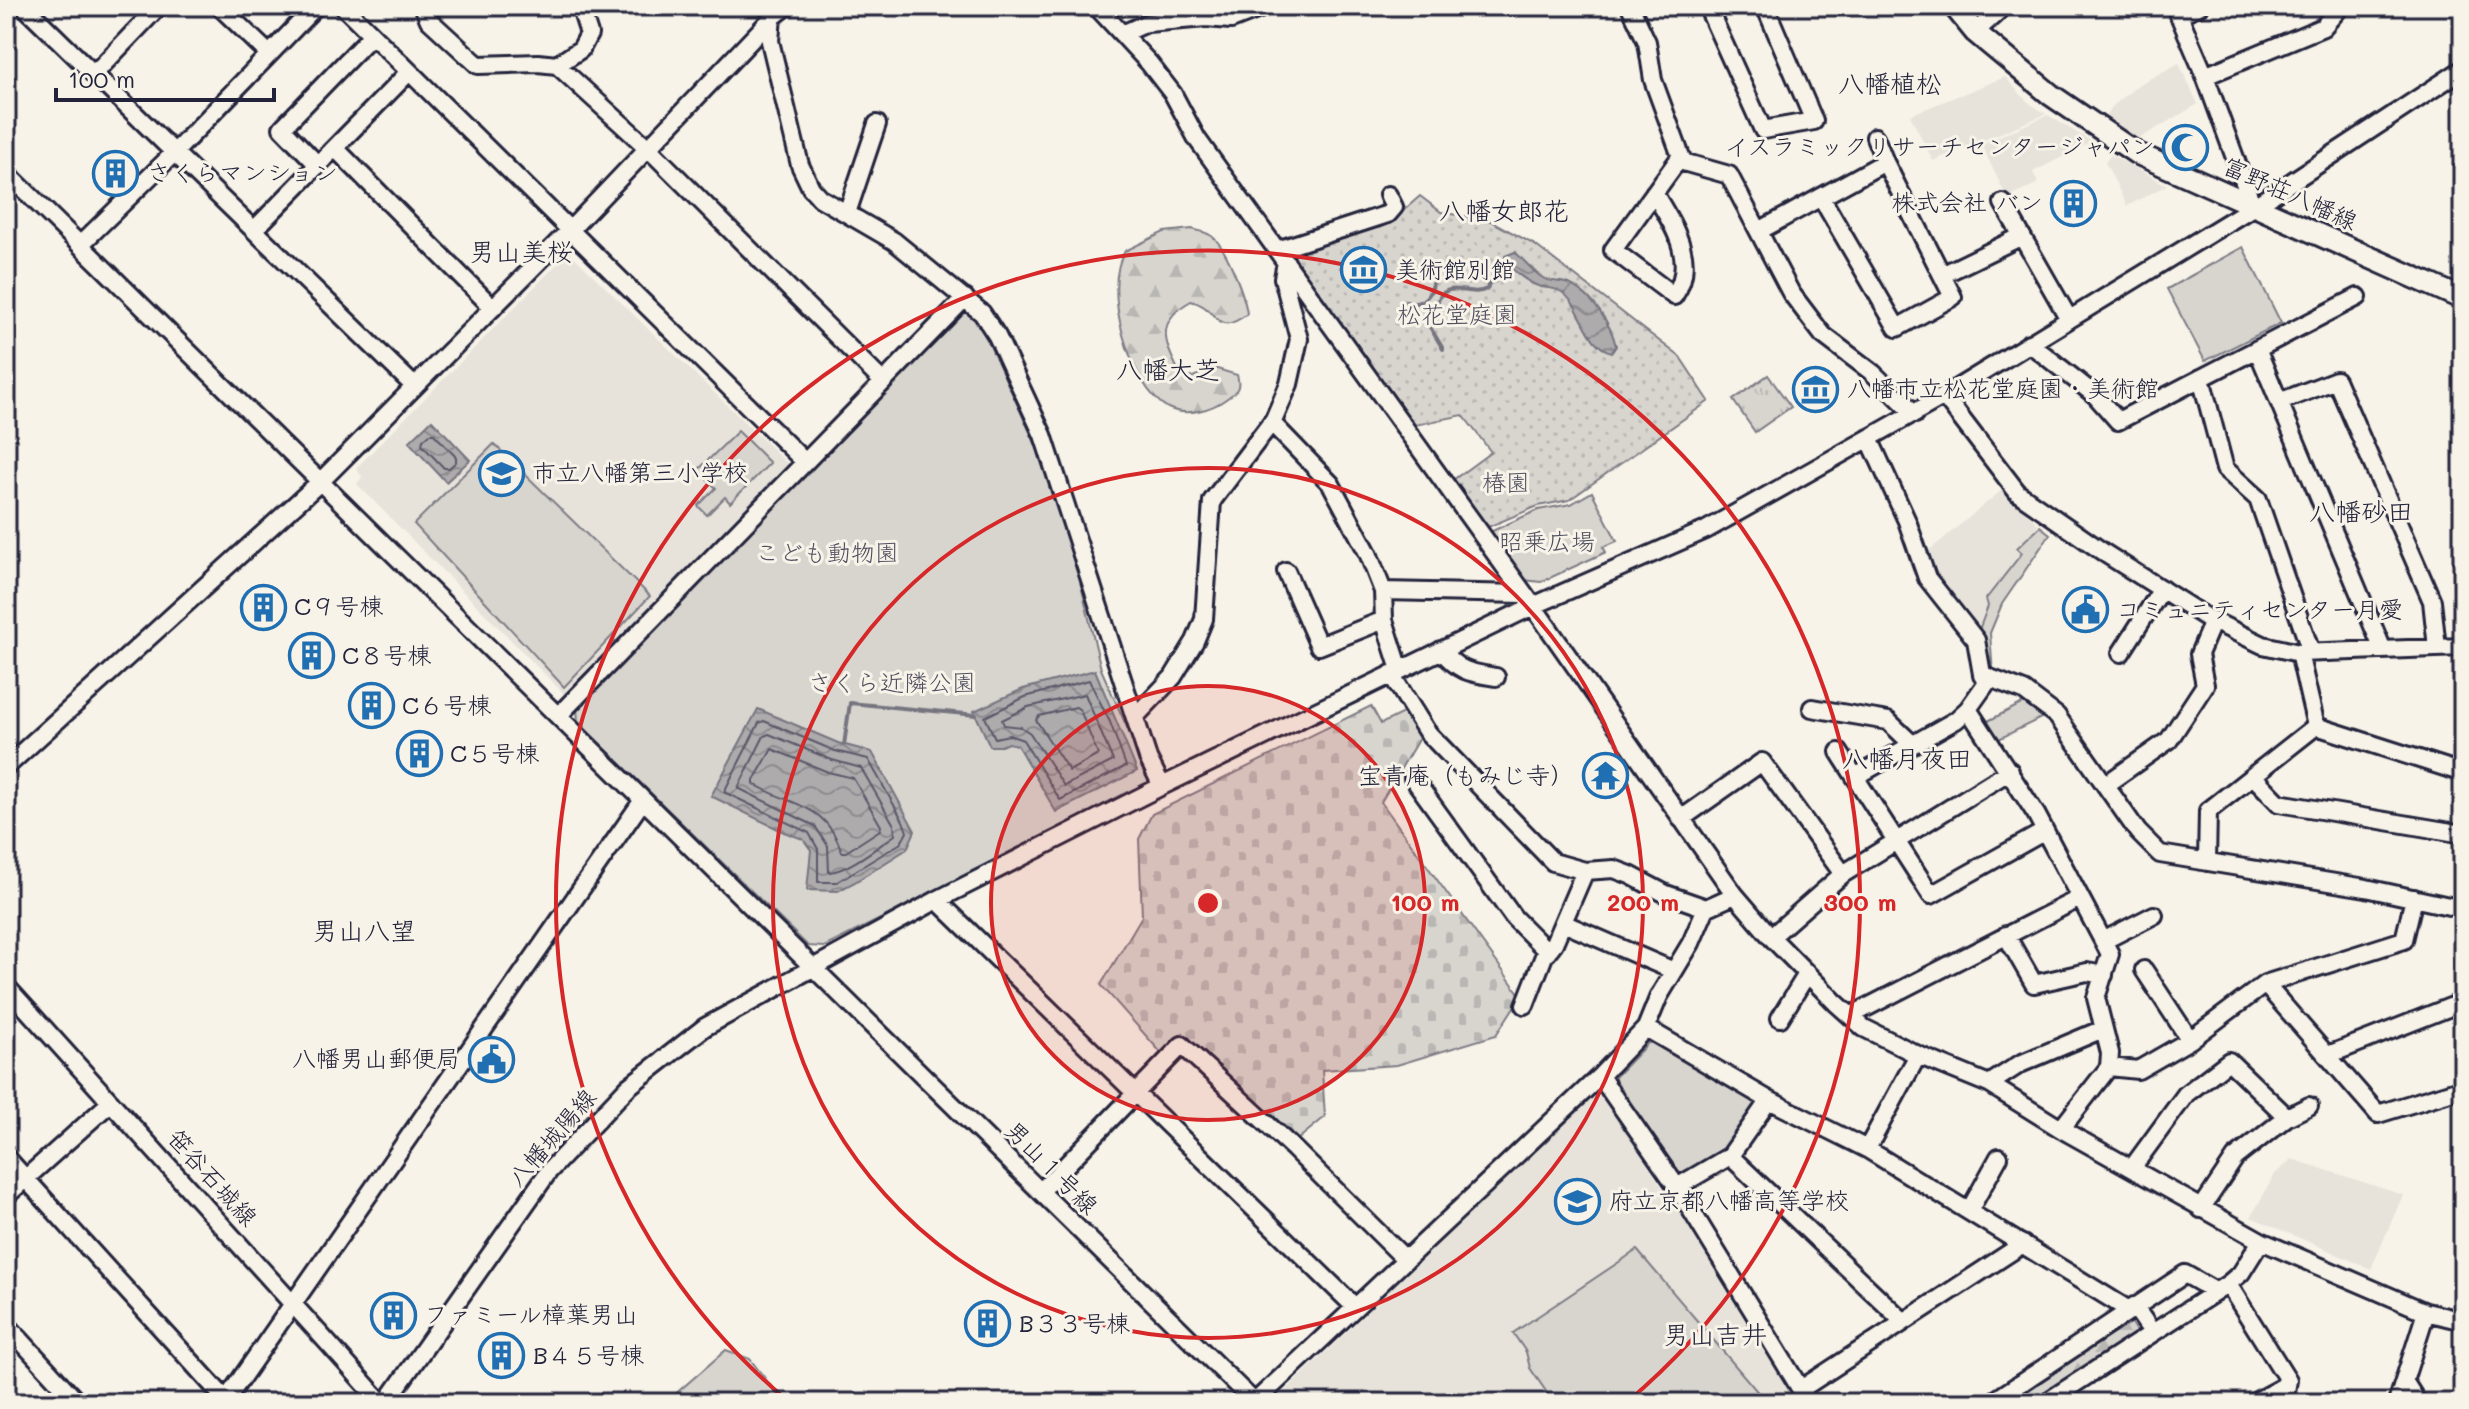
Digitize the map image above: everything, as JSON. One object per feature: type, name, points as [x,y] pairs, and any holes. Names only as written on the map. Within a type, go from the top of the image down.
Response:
[{"type":"main road","name":"富野荘八幡線","points":[[1954,6],[1975,32],[2051,95],[2136,153],[2463,299]]},
{"type":"street","points":[[24,6],[414,386]]},
{"type":"street","points":[[94,74],[159,6]]},
{"type":"street","points":[[219,6],[268,53]]},
{"type":"street","points":[[80,245],[316,6]]},
{"type":"street","points":[[343,6],[805,462]]},
{"type":"street","points":[[423,6],[429,20],[478,65],[557,65],[649,149],[883,382]]},
{"type":"street","points":[[557,65],[581,49],[589,34],[580,6]]},
{"type":"street","points":[[6,767],[320,482],[649,149],[772,12],[787,6]]},
{"type":"street","points":[[1096,6],[1173,94],[1197,139],[1529,600],[1735,895],[1836,1003],[1864,1028],[1918,1055],[1989,1084],[2061,1129],[2261,1241],[2426,1312],[2463,1321]]},
{"type":"street","points":[[1122,34],[1147,23],[1206,18],[1231,20],[1267,6]]},
{"type":"street","points":[[1630,6],[1647,42],[1653,80],[1683,162],[1729,175],[1791,293],[1823,335],[1873,373],[1915,414]]},
{"type":"street","points":[[1707,6],[1763,130],[1814,121],[1765,6]]},
{"type":"street","points":[[1975,32],[2004,6]]},
{"type":"street","points":[[2199,6],[2176,10],[2205,76],[2253,207]]},
{"type":"street","points":[[2205,76],[2323,27],[2341,6]]},
{"type":"street","points":[[772,12],[770,41],[800,165],[811,188],[820,198],[894,241],[982,313],[997,336],[1043,435],[1148,758],[1162,786]]},
{"type":"street","points":[[318,165],[282,128],[372,35]]},
{"type":"street","name":"八幡城陽線","points":[[384,1403],[549,1171],[628,1087],[705,1027],[937,900],[1441,650],[1529,600],[1706,530],[1915,414],[2253,207],[2463,69]]},
{"type":"street","points":[[254,230],[409,72]]},
{"type":"street","points":[[847,213],[877,124]]},
{"type":"street","points":[[1821,197],[1897,328],[1953,297],[1875,137]]},
{"type":"street","points":[[335,148],[493,308]]},
{"type":"street","points":[[1654,193],[1671,220],[1683,251],[1684,282],[1674,296],[1613,250],[1654,193],[1681,156]]},
{"type":"street","points":[[1759,231],[1885,162]]},
{"type":"street","name":"男山１号線","points":[[6,172],[1255,1403]]},
{"type":"street","points":[[1282,256],[1388,214],[1394,207],[1388,195]]},
{"type":"street","points":[[2003,203],[2069,319]]},
{"type":"street","points":[[1942,275],[2022,236]]},
{"type":"street","points":[[1135,717],[1173,677],[1195,641],[1204,619],[1212,501],[1272,423],[1289,384],[1299,339],[1283,278],[1282,256]]},
{"type":"street","points":[[2029,343],[2095,395],[2118,421],[2358,297]]},
{"type":"street","points":[[558,716],[965,298]]},
{"type":"street","points":[[2257,349],[2383,650]]},
{"type":"street","points":[[2201,378],[2225,469],[2258,499],[2305,652],[2316,726]]},
{"type":"street","points":[[2279,402],[2336,380],[2432,601],[2437,648]]},
{"type":"street","points":[[1944,396],[2018,493],[2213,621],[2263,645],[2305,652],[2463,647]]},
{"type":"street","points":[[1272,423],[1331,484],[1368,553],[1383,591],[1384,620],[1395,672],[1427,732],[1553,862],[1585,871],[1614,869],[1666,894],[1706,908]]},
{"type":"street","points":[[1869,438],[1907,521],[1927,578],[1976,640],[1982,674],[2024,691],[2057,716],[2138,832],[2160,854],[2463,909]]},
{"type":"street","points":[[1286,571],[1319,646],[1384,620]]},
{"type":"street","points":[[2121,653],[2162,589]]},
{"type":"street","points":[[1383,591],[1529,600]]},
{"type":"street","points":[[2105,785],[2169,740],[2205,685],[2199,654],[2213,621]]},
{"type":"street","points":[[1441,650],[1453,665],[1461,669],[1496,677]]},
{"type":"street","points":[[1855,777],[1956,720],[1968,709],[1990,678]]},
{"type":"street","points":[[1812,708],[1888,721],[1912,744]]},
{"type":"street","points":[[1968,709],[2010,771],[2045,831],[2110,954],[2096,998],[2110,1053],[2109,1067],[2061,1129]]},
{"type":"street","points":[[2316,726],[2463,773]]},
{"type":"street","points":[[2207,862],[2208,811],[2316,726]]},
{"type":"street","points":[[1839,752],[1931,895],[2045,831]]},
{"type":"street","points":[[1681,819],[1762,762],[1843,874]]},
{"type":"street","points":[[1771,937],[1843,874],[2010,771]]},
{"type":"street","points":[[2253,776],[2279,803],[2463,834]]},
{"type":"street","points":[[1413,778],[1514,918],[1548,952]]},
{"type":"street","points":[[6,1157],[225,1401],[643,800]]},
{"type":"street","points":[[1525,1005],[1585,871]]},
{"type":"street","points":[[1255,1403],[1600,1076],[1646,1028],[1659,996],[1691,943],[1706,908],[1735,895]]},
{"type":"street","points":[[1852,1015],[2080,898]]},
{"type":"street","points":[[2109,1067],[2138,1070],[2190,1040],[2265,984],[2404,940],[2414,898]]},
{"type":"street","points":[[937,900],[1354,1306]]},
{"type":"street","points":[[2103,941],[2154,915]]},
{"type":"street","points":[[1563,923],[1674,971]]},
{"type":"street","points":[[2006,935],[2034,984],[2087,972],[2104,975]]},
{"type":"street","points":[[2144,970],[2190,1040]]},
{"type":"street","points":[[1780,1018],[1807,974]]},
{"type":"street","points":[[2265,984],[2378,1114],[2463,1088]]},
{"type":"street","name":"笹谷石城線","points":[[6,986],[384,1403]]},
{"type":"street","points":[[2328,1055],[2463,1002]]},
{"type":"street","points":[[1646,1028],[1769,1100],[1867,1149],[2131,1308],[2152,1332]]},
{"type":"street","points":[[1989,1084],[2046,1051],[2103,1029]]},
{"type":"street","points":[[1041,1191],[1182,1045],[1294,1149],[1405,1259]]},
{"type":"street","points":[[1867,1149],[1918,1055]]},
{"type":"street","points":[[2132,1168],[2186,1094],[2229,1061],[2287,1117]]},
{"type":"street","points":[[1600,1076],[1677,1187],[1805,1396],[1903,1321],[2023,1244]]},
{"type":"street","points":[[1677,1187],[1730,1156],[1769,1100]]},
{"type":"street","points":[[6,1196],[111,1102]]},
{"type":"street","points":[[2201,1209],[2235,1158],[2287,1117],[2309,1106]]},
{"type":"street","points":[[1730,1156],[1903,1321]]},
{"type":"street","points":[[1969,1211],[1999,1157]]},
{"type":"street","points":[[2045,1403],[2222,1288],[2241,1273],[2261,1241]]},
{"type":"street","points":[[1991,1403],[2012,1398],[2131,1308],[2185,1274],[2222,1288],[2288,1380],[2284,1403]]},
{"type":"street","points":[[2397,1403],[2426,1312]]},
{"type":"street","points":[[6,1324],[78,1403]]},
{"type":"street","points":[[2404,1381],[2418,1403]]},
{"type":"street","points":[[2253,1403],[2286,1385]]},
{"type":"shaded area","points":[[2179,63],[2198,104],[2137,140],[2106,117],[2114,105],[2138,85]]},
{"type":"shaded area","points":[[2005,77],[2028,102],[2046,114],[1933,161],[1910,115]]},
{"type":"shaded area","points":[[2048,115],[2092,142],[2033,172],[2038,183],[2007,198],[1981,144]]},
{"type":"shaded area","points":[[2111,155],[2167,185],[2127,206],[2105,162]]},
{"type":"shaded area","name":"市立八幡第三小学校","points":[[569,252],[788,464],[567,697],[357,484],[362,477],[356,468]]},
{"type":"shaded area","points":[[2002,490],[2039,525],[2017,548],[2022,553],[1985,599],[1987,606],[1979,629],[1939,583],[1925,554]]},
{"type":"shaded area","name":"府立京都八幡高等学校","points":[[1593,1095],[1603,1097],[1804,1403],[1290,1403],[1281,1395]]},
{"type":"shaded area","points":[[2292,1159],[2403,1195],[2371,1269],[2251,1217],[2275,1174]]},
{"type":"green space","name":"松花堂庭園","points":[[1420,196],[1441,212],[1491,221],[1535,245],[1680,357],[1709,401],[1569,500],[1538,506],[1488,527],[1453,480],[1491,452],[1463,415],[1415,425],[1291,253],[1396,217]]},
{"type":"green space","points":[[1192,229],[1210,235],[1222,249],[1239,284],[1247,314],[1236,321],[1222,322],[1200,304],[1191,301],[1171,318],[1166,335],[1182,378],[1214,368],[1237,375],[1238,379],[1235,391],[1220,403],[1198,411],[1183,412],[1168,408],[1154,397],[1142,380],[1123,336],[1116,288],[1118,267],[1125,251],[1164,232]]},
{"type":"green space","points":[[2243,247],[2281,323],[2205,361],[2167,289]]},
{"type":"green space","name":"さくら近隣公園","points":[[961,311],[975,313],[1060,497],[1101,669],[1146,770],[1149,785],[824,947],[808,946],[578,722],[577,708]]},
{"type":"green space","points":[[1768,375],[1791,407],[1755,432],[1733,400]]},
{"type":"green space","points":[[738,431],[770,463],[730,503],[725,497],[707,515],[698,506],[716,488],[698,470]]},
{"type":"green space","points":[[494,444],[650,596],[564,687],[414,524]]},
{"type":"green space","name":"昭乗広場","points":[[1592,492],[1617,541],[1603,547],[1606,552],[1541,582],[1524,580],[1488,533],[1538,510],[1571,504]]},
{"type":"green space","points":[[2040,526],[2050,534],[2002,604],[1990,633],[1993,675],[1988,672],[1979,630],[1988,606],[1986,599],[2022,553],[2017,548]]},
{"type":"green space","points":[[2023,703],[2043,717],[1995,741],[1984,723]]},
{"type":"green space","points":[[1371,706],[1381,724],[1407,711],[1422,733],[1381,802],[1521,996],[1496,1035],[1397,1065],[1322,1070],[1325,1117],[1297,1140],[1183,1033],[1163,1055],[1101,985],[1142,916],[1139,839],[1152,814]]},
{"type":"green space","points":[[1659,1042],[1752,1096],[1756,1106],[1730,1155],[1678,1182],[1615,1083],[1615,1077],[1648,1043]]},
{"type":"green space","points":[[1637,1250],[1767,1403],[1554,1403],[1530,1368],[1526,1352],[1513,1333]]},
{"type":"green space","points":[[2129,1320],[2139,1336],[2033,1403],[2023,1389]]},
{"type":"green space","points":[[726,1350],[750,1359],[784,1403],[665,1403]]},
{"type":"water","points":[[1515,252],[1543,278],[1569,284],[1587,297],[1610,329],[1616,346],[1612,352],[1596,342],[1568,297],[1558,290],[1531,283],[1514,270],[1505,256]]},
{"type":"water","points":[[432,420],[470,460],[446,482],[409,442]]},
{"type":"water","points":[[1095,670],[1137,771],[1056,812],[1017,745],[990,746],[974,711],[1023,689]]},
{"type":"water","points":[[758,709],[838,743],[872,752],[915,831],[907,849],[838,891],[807,890],[811,850],[803,839],[711,796]]},
{"type":"waterway","points":[[1443,349],[1427,322],[1440,315],[1436,306],[1440,297],[1451,290],[1472,292],[1487,289],[1489,283],[1495,281]]},
{"type":"waterway","points":[[1406,302],[1416,303],[1424,299],[1433,282]]},
{"type":"waterway","points":[[844,745],[850,703],[976,715]]},
{"type":"place","name":"イスラミックリサーチセンタージャパン","points":[[2186,147]]},
{"type":"place","name":"さくらマンション","points":[[116,173]]},
{"type":"place","name":"株式会社 バン","points":[[2074,203]]},
{"type":"place","name":"美術館別館","points":[[1364,270]]},
{"type":"place","name":"八幡市立松花堂庭園・美術館","points":[[1816,389]]},
{"type":"place","name":"市立八幡第三小学校","points":[[501,473]]},
{"type":"place","name":"C９号棟","points":[[263,607]]},
{"type":"place","name":"コミュニティセンター月愛","points":[[2085,610]]},
{"type":"place","name":"C８号棟","points":[[311,656]]},
{"type":"place","name":"C６号棟","points":[[371,706]]},
{"type":"place","name":"C５号棟","points":[[419,754]]},
{"type":"place","name":"宝青庵（もみじ寺）","points":[[1605,776]]},
{"type":"place","name":"八幡男山郵便局","points":[[491,1059]]},
{"type":"place","name":"府立京都八幡高等学校","points":[[1578,1201]]},
{"type":"place","name":"ファミール樟葉男山","points":[[393,1315]]},
{"type":"place","name":"B３３号棟","points":[[988,1324]]},
{"type":"place","name":"B４５号棟","points":[[502,1356]]},
{"type":"district","name":"八幡植松","points":[[1890,84]]},
{"type":"district","name":"八幡女郎花","points":[[1504,211]]},
{"type":"district","name":"男山美桜","points":[[521,252]]},
{"type":"district","name":"八幡大芝","points":[[1168,370]]},
{"type":"district","name":"八幡砂田","points":[[2361,512]]},
{"type":"district","name":"八幡月夜田","points":[[1907,759]]},
{"type":"district","name":"男山八望","points":[[364,931]]},
{"type":"district","name":"男山吉井","points":[[1715,1335]]},
{"type":"park label","name":"椿園","points":[[1506,483]]},
{"type":"park label","name":"こども動物園","points":[[827,553]]}]
